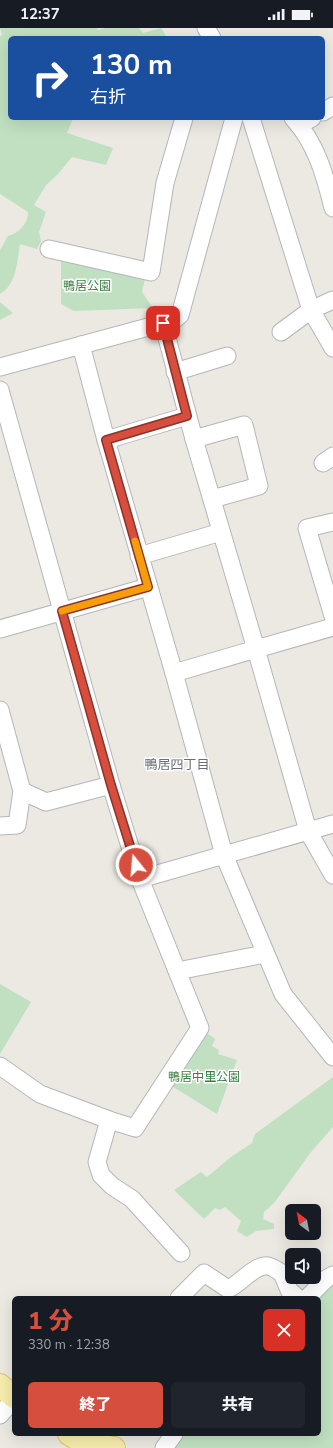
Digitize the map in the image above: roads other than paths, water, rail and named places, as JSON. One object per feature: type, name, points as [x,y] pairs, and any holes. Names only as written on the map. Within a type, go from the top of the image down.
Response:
[{"type":"main road","points":[[0,1385],[12,1396]]},
{"type":"main road","points":[[72,1436],[82,1442],[114,1448]]},
{"type":"street","points":[[49,249],[151,272],[165,183],[183,120]]},
{"type":"street","points":[[0,367],[174,320],[180,315],[233,120]]},
{"type":"street","points":[[252,120],[312,310],[333,348]]},
{"type":"street","points":[[301,120],[322,167],[333,208]]},
{"type":"street","points":[[281,332],[312,310],[333,300]]},
{"type":"street","points":[[163,323],[187,416],[308,831],[333,875]]},
{"type":"street","points":[[81,345],[106,440],[174,673],[224,855],[283,994],[333,1057]]},
{"type":"street","points":[[175,372],[227,356]]},
{"type":"street","points":[[0,390],[111,785],[140,879],[200,1028],[135,1128],[109,1120],[40,1094],[0,1066]]},
{"type":"street","points":[[106,440],[187,416]]},
{"type":"street","points":[[194,439],[244,425],[260,486],[212,499]]},
{"type":"street","points":[[333,522],[307,528],[333,616]]},
{"type":"street","points":[[139,556],[221,532]]},
{"type":"street","points":[[0,629],[148,587]]},
{"type":"street","points":[[174,673],[333,627]]},
{"type":"street","points":[[0,710],[22,791],[17,825],[0,826]]},
{"type":"street","points":[[22,791],[46,802],[111,785]]},
{"type":"street","points":[[140,879],[333,824]]},
{"type":"street","points":[[177,971],[265,954]]},
{"type":"street","points":[[109,1120],[97,1162],[101,1175],[112,1186],[132,1199],[181,1253]]},
{"type":"street","points":[[181,1296],[204,1273],[228,1289],[235,1286],[259,1267],[269,1266],[282,1273],[290,1290],[296,1296]]},
{"type":"street","points":[[309,1296],[326,1279],[333,1275]]},
{"type":"street","points":[[0,1415],[12,1400]]},
{"type":"street","points":[[164,1448],[173,1436]]},
{"type":"district","name":"鴨居四丁目","points":[[177,765]]},
{"type":"park label","name":"鴨居公園","points":[[87,286]]},
{"type":"park label","name":"鴨居中里公園","points":[[204,1077]]}]
